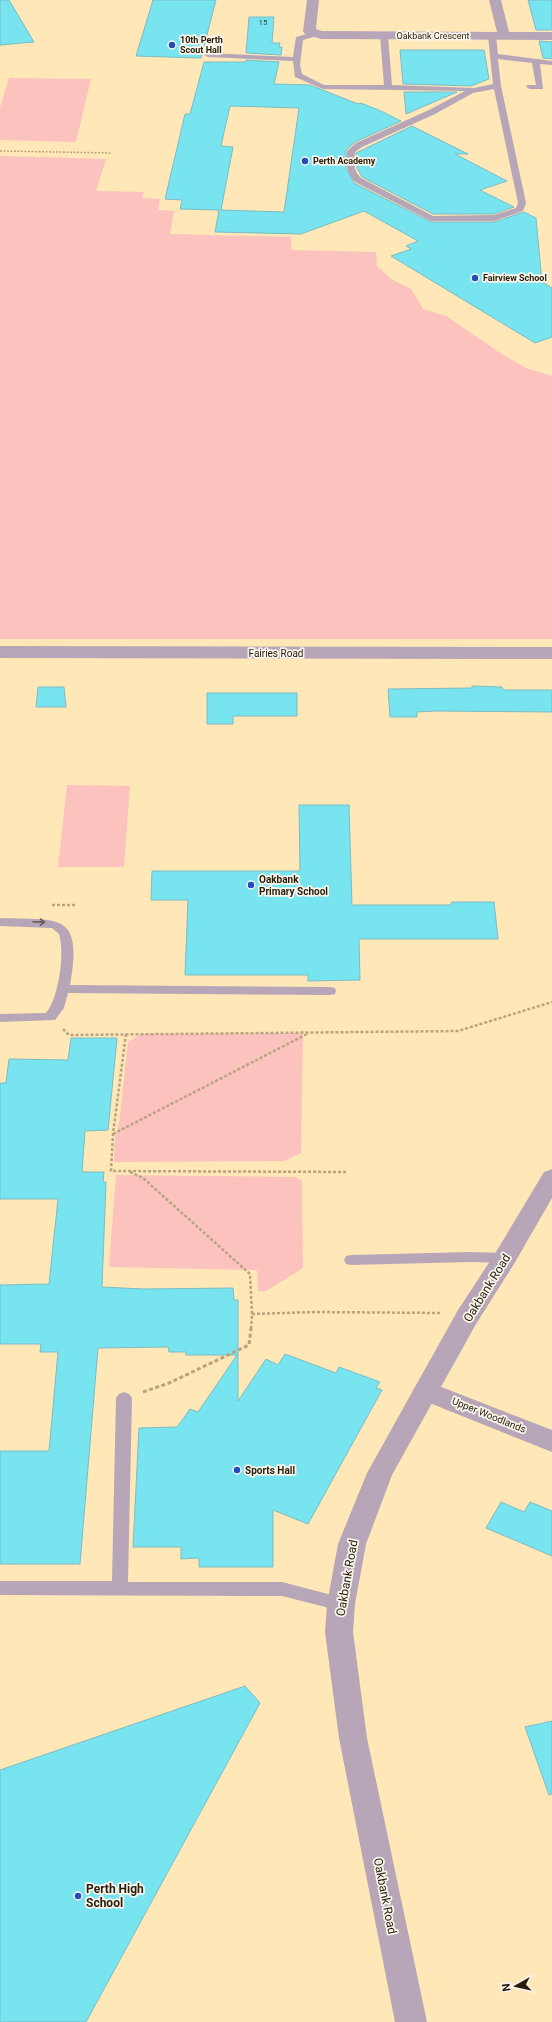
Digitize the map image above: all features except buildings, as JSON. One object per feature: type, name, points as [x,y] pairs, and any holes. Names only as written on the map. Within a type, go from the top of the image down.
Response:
[{"type":"street","points":[[313,0],[309,31],[314,34]]},
{"type":"street","points":[[495,0],[498,36]]},
{"type":"street","name":"Oakbank Crescent","points":[[314,34],[384,36],[552,36]]},
{"type":"street","name":"Fairies Road","points":[[0,652],[552,653]]},
{"type":"street","name":"Oakbank Road","points":[[411,2022],[353,1738],[339,1632],[341,1604],[352,1544],[380,1473],[467,1317],[505,1258],[552,1178]]},
{"type":"street","name":"Upper Woodlands","points":[[426,1391],[552,1441]]},
{"type":"lane","points":[[314,34],[299,39],[296,59],[298,75],[323,87],[475,89],[497,86]]},
{"type":"lane","points":[[384,36],[388,87]]},
{"type":"lane","points":[[475,89],[434,111],[359,145],[351,151],[349,167],[351,174],[358,180],[431,218],[494,218],[520,209],[522,203],[497,86],[493,56],[498,36]]},
{"type":"lane","points":[[208,55],[296,59]]},
{"type":"lane","points":[[493,56],[552,63]]},
{"type":"lane","points":[[530,87],[543,87],[536,61]]},
{"type":"lane","points":[[0,1018],[50,1017],[59,1006],[63,989],[68,941],[65,933],[59,926],[53,924],[2,923]]},
{"type":"lane","points":[[63,989],[330,991]]},
{"type":"lane","points":[[351,1260],[470,1257],[505,1258]]},
{"type":"lane","points":[[120,1589],[124,1398]]},
{"type":"lane","points":[[0,1588],[282,1589],[341,1604]]},
{"type":"path","points":[[0,151],[112,153]]},
{"type":"path","points":[[50,1017],[69,1035],[458,1031],[552,1002]]},
{"type":"path","points":[[113,1134],[309,1033]]},
{"type":"path","points":[[126,1034],[113,1134],[111,1171],[348,1172]]},
{"type":"path","points":[[124,1398],[169,1383],[249,1345],[252,1314],[250,1274],[143,1178],[129,1171]]},
{"type":"path","points":[[252,1314],[435,1312],[467,1317]]},
{"type":"shaded area","points":[[9,78],[91,79],[76,142],[0,140],[0,108]]},
{"type":"shaded area","points":[[0,156],[106,159],[96,191],[144,192],[142,198],[160,199],[158,210],[174,211],[170,234],[291,237],[291,250],[376,252],[377,266],[391,279],[411,289],[423,309],[446,316],[502,354],[526,368],[552,376],[552,639],[0,639]]},
{"type":"shaded area","points":[[67,785],[130,786],[124,867],[58,867]]},
{"type":"shaded area","points":[[303,1033],[301,1153],[284,1161],[114,1162],[115,1136],[119,1124],[128,1042],[141,1034]]},
{"type":"shaded area","points":[[116,1175],[295,1177],[302,1181],[303,1268],[266,1291],[258,1291],[257,1270],[109,1267]]},
{"type":"place","name":"10th Perth Scout Hall","points":[[172,45]]},
{"type":"place","name":"Perth Academy","points":[[305,161]]},
{"type":"place","name":"Fairview School","points":[[475,278]]},
{"type":"place","name":"Oakbank Primary School","points":[[251,885]]},
{"type":"place","name":"Sports Hall","points":[[237,1470]]},
{"type":"place","name":"Perth High School","points":[[78,1896]]}]
